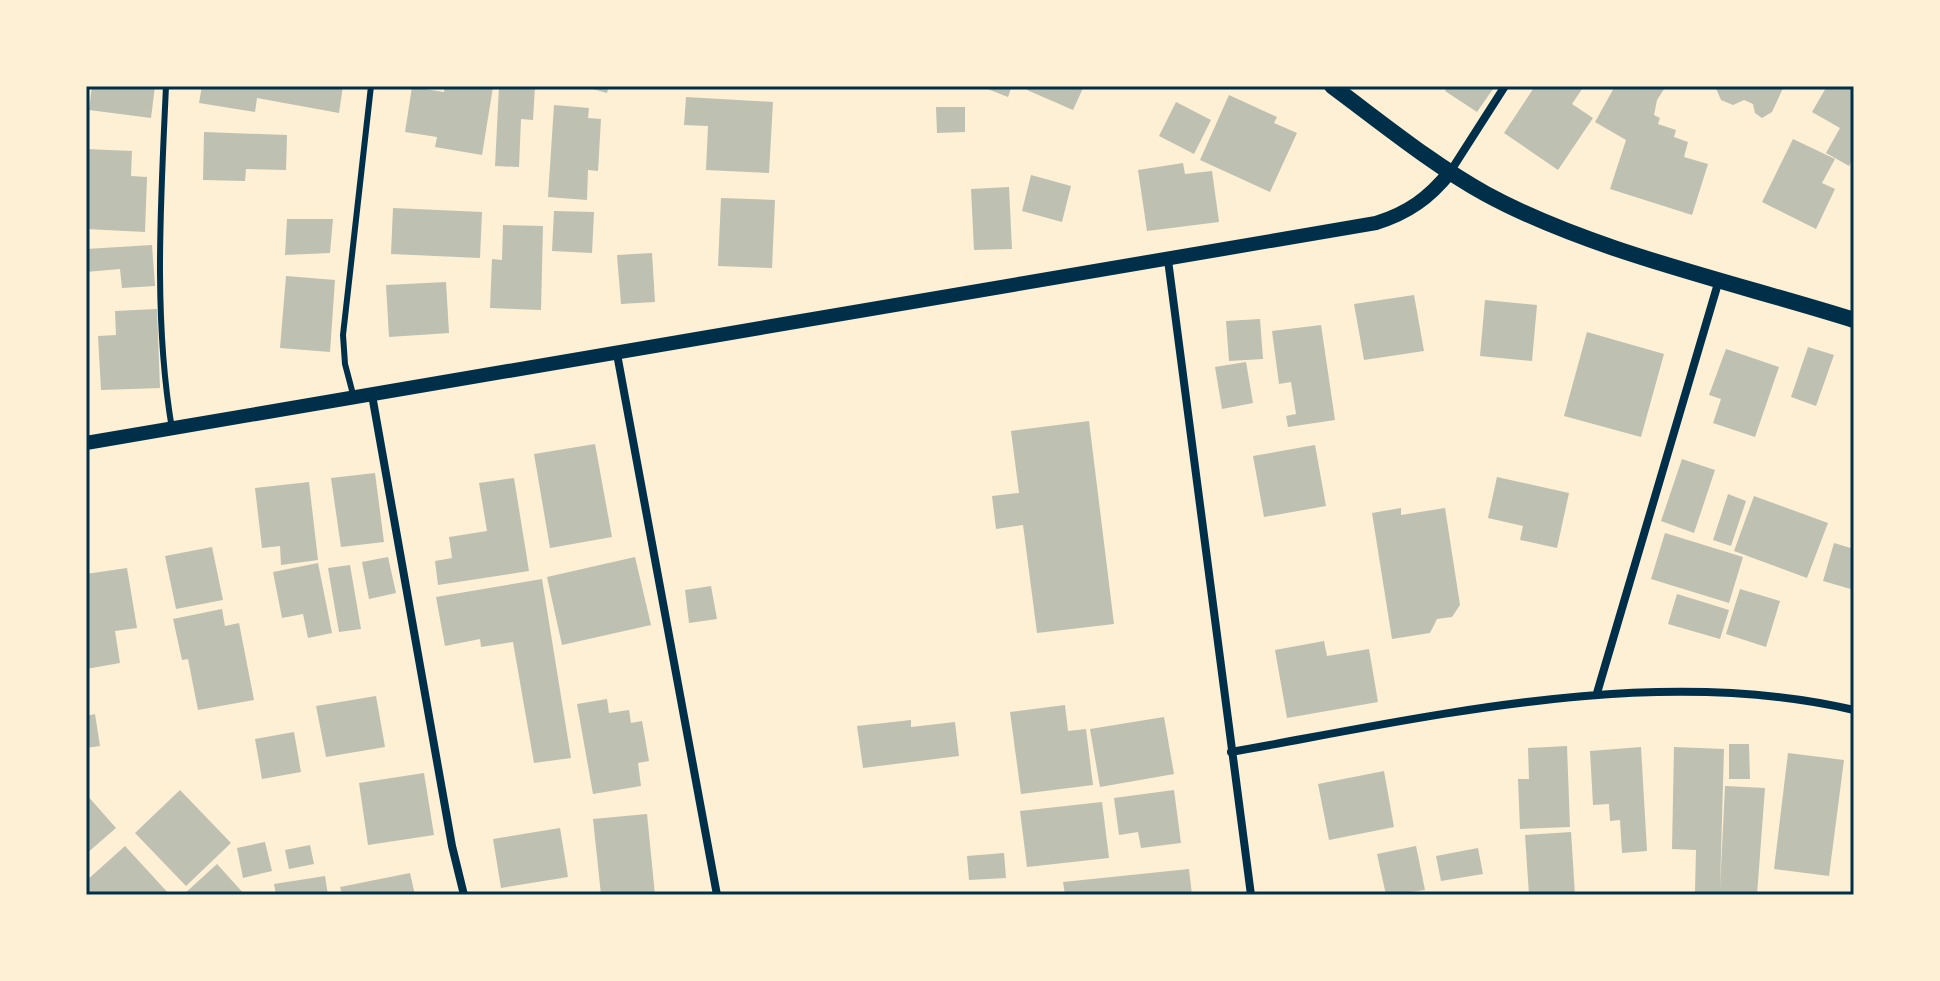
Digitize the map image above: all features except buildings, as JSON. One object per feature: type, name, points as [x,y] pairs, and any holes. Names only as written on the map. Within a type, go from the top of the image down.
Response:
[{"type":"main road","points":[[1332,86],[1450,172],[1486,194],[1546,220],[1719,280],[1854,320]]},
{"type":"street","points":[[86,443],[1376,223],[1420,203],[1450,172],[1505,86]]},
{"type":"street","points":[[1168,260],[1251,895]]},
{"type":"street","points":[[1597,693],[1719,280]]},
{"type":"street","points":[[617,354],[717,895]]},
{"type":"street","points":[[372,395],[403,585],[464,895]]},
{"type":"street","points":[[1231,752],[1597,693],[1739,694],[1854,710]]},
{"type":"lane","points":[[166,86],[162,326],[163,376],[172,429]]},
{"type":"lane","points":[[354,398],[345,364],[343,335],[371,86]]}]
